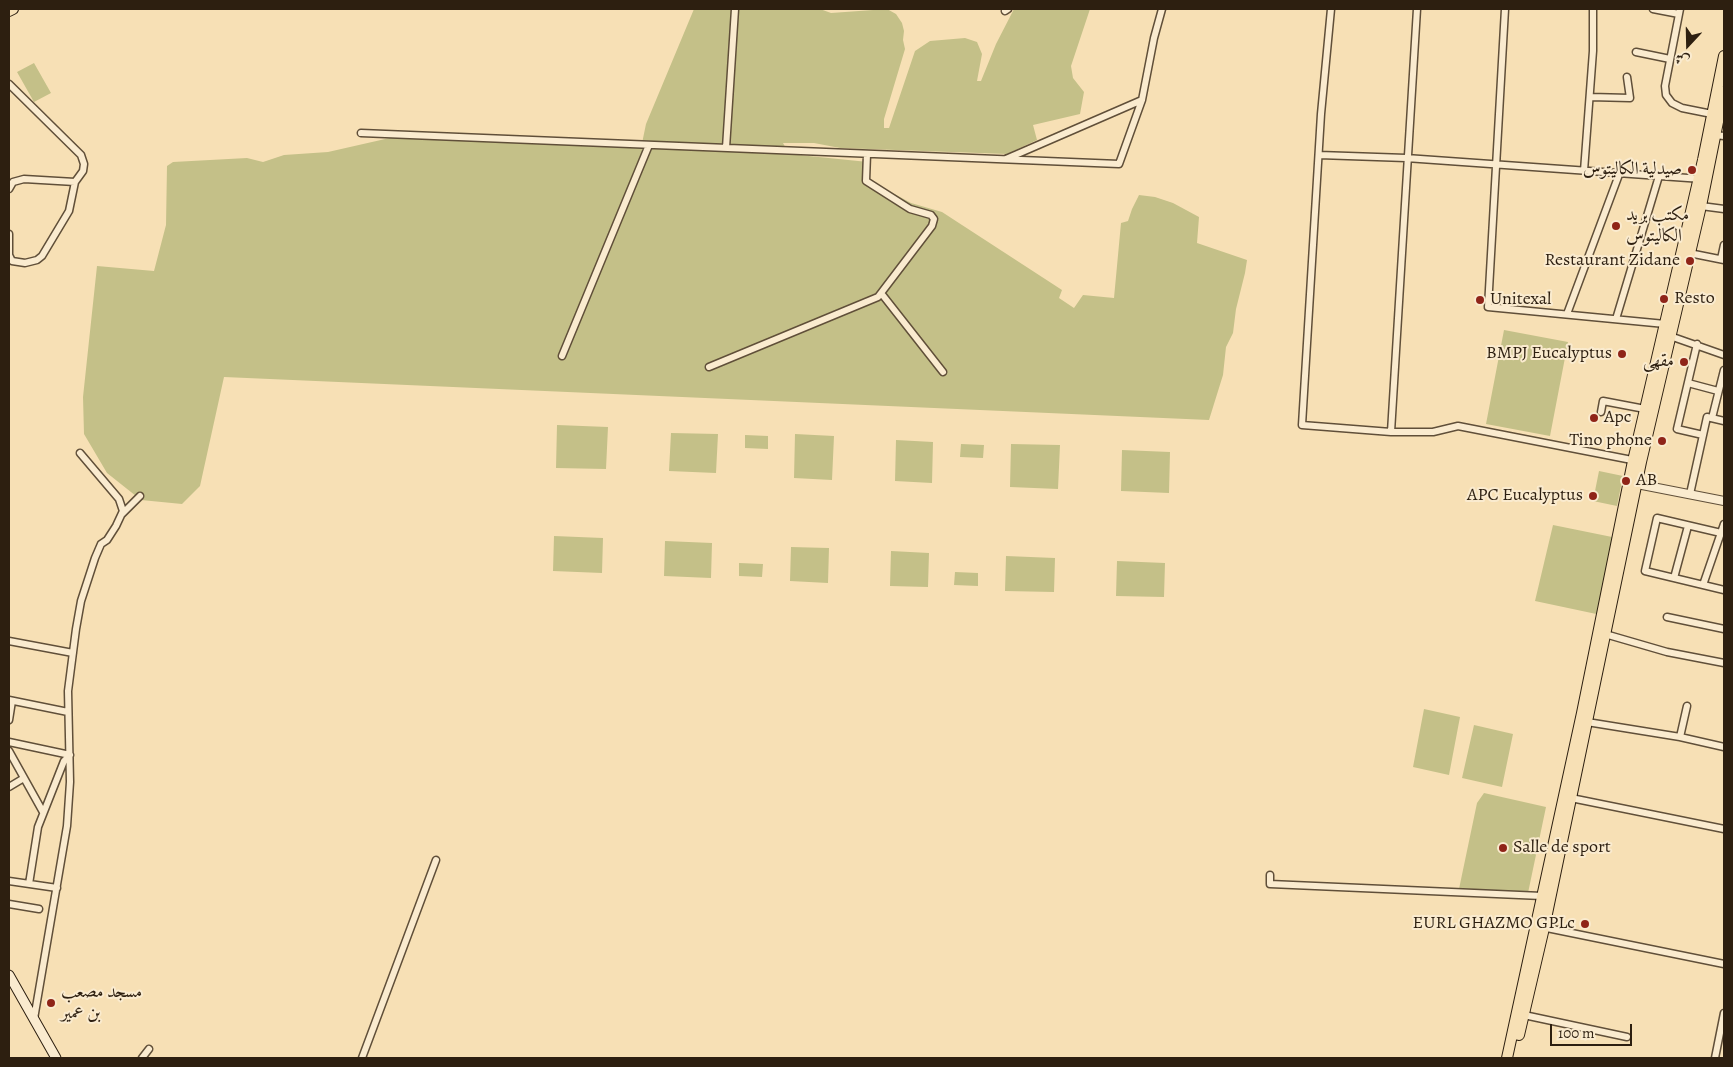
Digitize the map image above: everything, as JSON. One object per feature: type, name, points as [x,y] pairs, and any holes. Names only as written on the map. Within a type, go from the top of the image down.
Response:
[{"type":"main road","points":[[9,11],[13,9]]},
{"type":"main road","points":[[1514,1058],[1540,927],[1542,896],[1637,461],[1670,336],[1700,206],[1702,179],[1712,114],[1724,56]]},
{"type":"main road","points":[[1507,1058],[1571,798],[1637,484],[1637,461],[1645,410],[1702,179],[1720,135],[1724,92]]},
{"type":"main road","points":[[9,975],[56,1058]]},
{"type":"street","points":[[726,148],[735,9]]},
{"type":"street","points":[[361,133],[1119,164],[1142,100],[1162,9]]},
{"type":"street","points":[[1331,9],[1319,155],[1302,425],[1391,432],[1433,432],[1458,426],[1637,461]]},
{"type":"street","points":[[1391,432],[1406,158],[1417,9]]},
{"type":"street","points":[[1505,9],[1488,307],[1665,324]]},
{"type":"street","points":[[1584,170],[1593,51],[1593,9]]},
{"type":"street","points":[[1653,9],[1680,12],[1664,86],[1666,95],[1672,103],[1682,108],[1712,114]]},
{"type":"street","points":[[1636,52],[1670,60]]},
{"type":"street","points":[[1590,97],[1630,98],[1627,77]]},
{"type":"street","points":[[9,84],[80,155],[84,164],[83,171],[76,182],[69,211],[38,260],[25,264],[12,261],[9,255],[9,234]]},
{"type":"street","points":[[1005,160],[1142,100]]},
{"type":"street","points":[[562,356],[649,145]]},
{"type":"street","points":[[709,367],[878,298],[932,226],[934,219],[931,215],[910,209],[866,181],[867,154]]},
{"type":"street","points":[[1319,155],[1406,158],[1702,179]]},
{"type":"street","points":[[1567,314],[1620,172]]},
{"type":"street","points":[[1616,319],[1659,176]]},
{"type":"street","points":[[9,188],[13,182],[24,179],[76,182]]},
{"type":"street","points":[[1700,206],[1724,210]]},
{"type":"street","points":[[1689,253],[1723,259],[1724,245]]},
{"type":"street","points":[[882,293],[943,372]]},
{"type":"street","points":[[1670,336],[1724,355]]},
{"type":"street","points":[[1697,344],[1677,429],[1703,435]]},
{"type":"street","points":[[1712,418],[1724,370]]},
{"type":"street","points":[[1688,383],[1718,390]]},
{"type":"street","points":[[1601,412],[1603,400],[1645,410]]},
{"type":"street","points":[[1690,494],[1707,417],[1724,421]]},
{"type":"street","points":[[34,1020],[67,826],[70,755],[68,691],[81,601],[95,558],[102,544],[108,540],[123,510],[119,499],[80,452]]},
{"type":"street","points":[[1637,484],[1724,501]]},
{"type":"street","points":[[121,515],[140,496]]},
{"type":"street","points":[[1721,533],[1657,518],[1644,571],[1724,590]]},
{"type":"street","points":[[1703,585],[1724,524]]},
{"type":"street","points":[[1674,578],[1688,526]]},
{"type":"street","points":[[1667,618],[1724,629]]},
{"type":"street","points":[[1605,634],[1667,652],[1724,663]]},
{"type":"street","points":[[9,641],[73,653]]},
{"type":"street","points":[[9,720],[10,700],[68,712]]},
{"type":"street","points":[[1680,737],[1687,706]]},
{"type":"street","points":[[1587,722],[1680,737],[1724,747]]},
{"type":"street","points":[[9,742],[70,755]]},
{"type":"street","points":[[9,752],[43,812]]},
{"type":"street","points":[[29,884],[38,827],[64,761],[70,755]]},
{"type":"street","points":[[9,787],[24,778]]},
{"type":"street","points":[[1571,798],[1724,828]]},
{"type":"street","points":[[362,1058],[436,860]]},
{"type":"street","points":[[1270,875],[1270,884],[1542,896]]},
{"type":"street","points":[[9,881],[56,888]]},
{"type":"street","points":[[9,904],[40,909]]},
{"type":"street","points":[[1540,927],[1724,964]]},
{"type":"street","points":[[1715,1058],[1724,1013]]},
{"type":"street","points":[[1524,1015],[1628,1038]]},
{"type":"street","points":[[142,1058],[150,1049]]},
{"type":"shaded area","points":[[694,9],[820,9],[831,13],[887,9],[896,14],[902,23],[905,49],[884,119],[884,128],[889,128],[915,51],[930,41],[965,38],[977,42],[982,54],[977,81],[981,81],[996,44],[1014,9],[1090,9],[1071,66],[1073,78],[1084,92],[1080,114],[1033,125],[1037,140],[1007,154],[840,148],[814,143],[783,143],[789,154],[868,162],[867,179],[911,203],[942,212],[1062,290],[1059,298],[1074,308],[1083,295],[1114,298],[1121,223],[1128,221],[1139,195],[1155,197],[1173,203],[1199,217],[1197,243],[1247,260],[1236,309],[1233,333],[1226,347],[1223,375],[1209,420],[224,377],[200,486],[182,504],[141,500],[107,473],[84,434],[83,397],[97,266],[154,271],[166,225],[167,166],[173,162],[247,158],[263,162],[284,155],[328,152],[394,137],[641,148],[646,124]]},
{"type":"shaded area","points":[[34,63],[51,93],[34,102],[17,72]]},
{"type":"shaded area","points":[[1504,330],[1568,342],[1550,436],[1486,424]]},
{"type":"shaded area","points":[[557,425],[608,427],[606,469],[556,468]]},
{"type":"shaded area","points":[[671,433],[718,434],[716,473],[669,471]]},
{"type":"shaded area","points":[[795,434],[834,436],[832,480],[794,478]]},
{"type":"shaded area","points":[[745,435],[768,436],[768,449],[745,448]]},
{"type":"shaded area","points":[[896,440],[933,442],[932,483],[895,481]]},
{"type":"shaded area","points":[[961,444],[984,445],[983,458],[960,457]]},
{"type":"shaded area","points":[[1011,444],[1060,445],[1058,489],[1010,487]]},
{"type":"shaded area","points":[[1122,450],[1170,452],[1169,493],[1121,491]]},
{"type":"shaded area","points":[[1599,471],[1623,476],[1617,506],[1593,501]]},
{"type":"shaded area","points":[[1553,525],[1617,538],[1601,615],[1535,601]]},
{"type":"shaded area","points":[[554,536],[603,538],[602,573],[553,571]]},
{"type":"shaded area","points":[[665,541],[712,543],[711,578],[664,576]]},
{"type":"shaded area","points":[[791,547],[829,548],[828,583],[790,581]]},
{"type":"shaded area","points":[[891,551],[929,553],[928,587],[890,586]]},
{"type":"shaded area","points":[[1006,556],[1055,558],[1054,592],[1005,591]]},
{"type":"shaded area","points":[[1117,561],[1165,563],[1164,597],[1116,596]]},
{"type":"shaded area","points":[[739,563],[763,564],[762,577],[739,576]]},
{"type":"shaded area","points":[[955,572],[978,573],[978,586],[954,585]]},
{"type":"shaded area","points":[[1424,709],[1460,717],[1449,775],[1413,767]]},
{"type":"shaded area","points":[[1474,725],[1513,734],[1502,787],[1462,778]]},
{"type":"shaded area","name":"Salle de sport","points":[[1484,793],[1546,807],[1528,893],[1459,889],[1477,803]]},
{"type":"place","name":"صيدلية الكاليتوس","points":[[1692,170]]},
{"type":"place","name":"مكتب بريد الكاليتوس","points":[[1616,226]]},
{"type":"place","name":"Restaurant Zidane","points":[[1690,261]]},
{"type":"place","name":"Resto","points":[[1664,299]]},
{"type":"place","name":"Unitexal","points":[[1480,300]]},
{"type":"place","name":"BMPJ Eucalyptus","points":[[1622,354]]},
{"type":"place","name":"مقهى","points":[[1684,362]]},
{"type":"place","name":"Apc","points":[[1594,418]]},
{"type":"place","name":"Tino phone","points":[[1662,441]]},
{"type":"place","name":"AB","points":[[1626,481]]},
{"type":"place","name":"APC Eucalyptus","points":[[1593,496]]},
{"type":"place","name":"Salle de sport","points":[[1503,848]]},
{"type":"place","name":"EURL GHAZMO GPLc","points":[[1585,924]]},
{"type":"place","name":"مسجد مصعب بن عمير","points":[[51,1003]]}]
